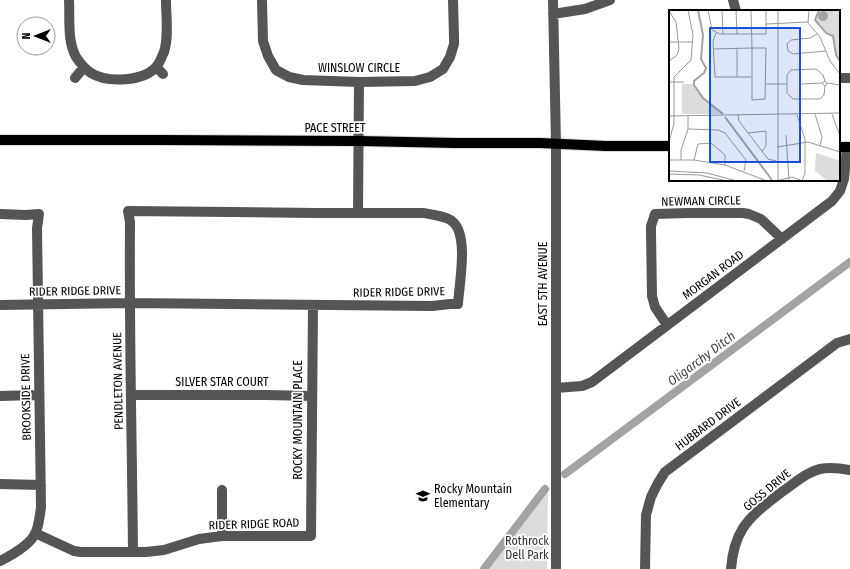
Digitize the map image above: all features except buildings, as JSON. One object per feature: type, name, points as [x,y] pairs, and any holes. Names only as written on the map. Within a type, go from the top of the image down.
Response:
[{"type":"main road","name":"PACE STREET","points":[[0,140],[358,141],[669,146]]},
{"type":"street","points":[[69,0],[70,38],[76,57],[84,67],[92,73],[104,78],[121,79],[133,78],[160,71],[167,41],[166,0]]},
{"type":"street","name":"WINSLOW CIRCLE","points":[[262,0],[263,42],[268,56],[276,70],[303,80],[359,82],[415,81],[430,76],[443,69],[450,57],[454,44],[453,0]]},
{"type":"street","name":"EAST 5TH AVENUE","points":[[552,0],[556,144],[556,569]]},
{"type":"street","points":[[553,14],[585,9],[610,0]]},
{"type":"street","points":[[733,0],[736,10]]},
{"type":"street","points":[[75,78],[84,67]]},
{"type":"street","points":[[358,213],[359,82]]},
{"type":"street","name":"MORGAN ROAD","points":[[556,388],[582,386],[592,382],[832,201],[840,191],[844,180],[845,147]]},
{"type":"street","name":"RIDER RIDGE DRIVE","points":[[0,305],[130,304],[432,306],[458,304],[462,272],[462,243],[459,231],[454,222],[439,216],[424,214],[128,211]]},
{"type":"street","name":"PENDLETON AVENUE","points":[[128,211],[130,222],[133,552]]},
{"type":"street","name":"BROOKSIDE DRIVE","points":[[0,214],[39,214],[37,228],[41,485],[40,516],[35,533],[25,546],[0,561]]},
{"type":"street","name":"NEWMAN CIRCLE","points":[[668,325],[655,307],[652,296],[651,226],[655,214],[749,214],[761,219],[782,239]]},
{"type":"street","name":"ROCKY MOUNTAIN PLACE","points":[[311,536],[313,306]]},
{"type":"street","name":"HUBBARD DRIVE","points":[[645,569],[646,515],[651,497],[665,472],[837,343],[850,340]]},
{"type":"street","points":[[0,396],[39,395]]},
{"type":"street","name":"SILVER STAR COURT","points":[[132,395],[312,396]]},
{"type":"street","name":"GOSS DRIVE","points":[[731,569],[733,554],[743,528],[762,508],[806,474],[819,469],[833,467],[850,470]]},
{"type":"street","points":[[0,484],[41,485]]},
{"type":"street","points":[[222,490],[222,536]]},
{"type":"street","name":"RIDER RIDGE ROAD","points":[[35,533],[74,551],[81,552],[146,552],[164,550],[200,540],[222,536],[311,536]]},
{"type":"green space","name":"Rothrock Dell Park","points":[[548,488],[547,569],[484,569]]},
{"type":"waterway","name":"Oligarchy Ditch","points":[[565,474],[850,262]]},
{"type":"waterway","name":"Oligarchy Ditch","points":[[484,569],[545,489]]},
{"type":"place","name":"Rocky Mountain Elementary","points":[[423,496]]}]
